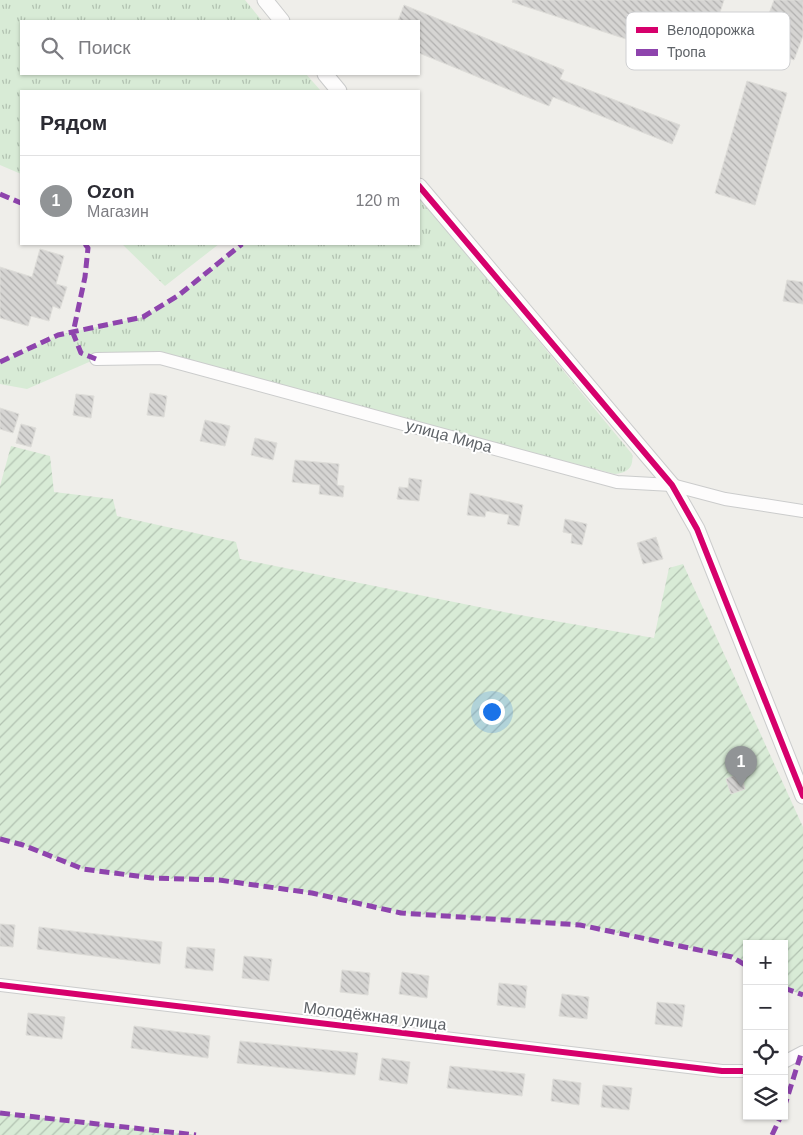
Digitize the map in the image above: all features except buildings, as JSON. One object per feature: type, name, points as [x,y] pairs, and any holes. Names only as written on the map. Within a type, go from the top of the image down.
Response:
[{"type":"street","points":[[265,0],[281,20]]},
{"type":"street","points":[[326,75],[338,90]]},
{"type":"street","points":[[420,187],[672,485],[698,529],[803,796]]},
{"type":"street","name":"улица Мира","points":[[96,359],[160,358],[616,482],[672,485],[725,499],[803,511]]},
{"type":"street","name":"Молодёжная улица","points":[[0,985],[712,1070],[743,1072]]},
{"type":"street","points":[[788,1060],[803,1052]]},
{"type":"green space","points":[[0,0],[245,0],[261,20],[20,20],[20,75],[307,75],[320,90],[20,90],[20,174],[0,165]]},
{"type":"green space","points":[[420,197],[632,454],[631,466],[627,471],[615,474],[160,358],[96,359],[27,389],[0,384],[0,362],[58,335],[143,317],[179,295],[241,245],[420,245]]},
{"type":"green space","points":[[123,245],[218,245],[165,286]]},
{"type":"green space","points":[[11,446],[50,456],[54,492],[113,499],[117,516],[236,542],[240,559],[514,614],[654,638],[669,568],[683,564],[803,827],[803,995],[788,989],[788,940],[743,940],[743,964],[732,957],[580,925],[401,913],[312,893],[219,880],[152,878],[83,869],[23,845],[0,839],[0,486]]},
{"type":"green space","points":[[0,1113],[187,1134],[196,1135],[0,1135]]},
{"type":"marked path","points":[[0,194],[20,203]]},
{"type":"marked path","points":[[86,245],[88,248],[85,277],[73,333],[81,353],[96,359]]},
{"type":"marked path","points":[[0,362],[58,335],[143,317],[179,295],[241,245]]},
{"type":"marked path","points":[[0,839],[23,845],[83,869],[152,878],[219,880],[312,893],[401,913],[580,925],[732,957],[743,964]]},
{"type":"marked path","points":[[788,989],[803,995]]},
{"type":"marked path","points":[[788,1095],[801,1054]]},
{"type":"marked path","points":[[0,1113],[196,1135]]},
{"type":"marked path","points":[[772,1135],[779,1120]]},
{"type":"cycle path","points":[[420,187],[672,485],[697,529],[803,796]]},
{"type":"cycle path","points":[[0,985],[722,1071],[743,1071]]},
{"type":"place","name":"Ozon","points":[[741,787]]}]
